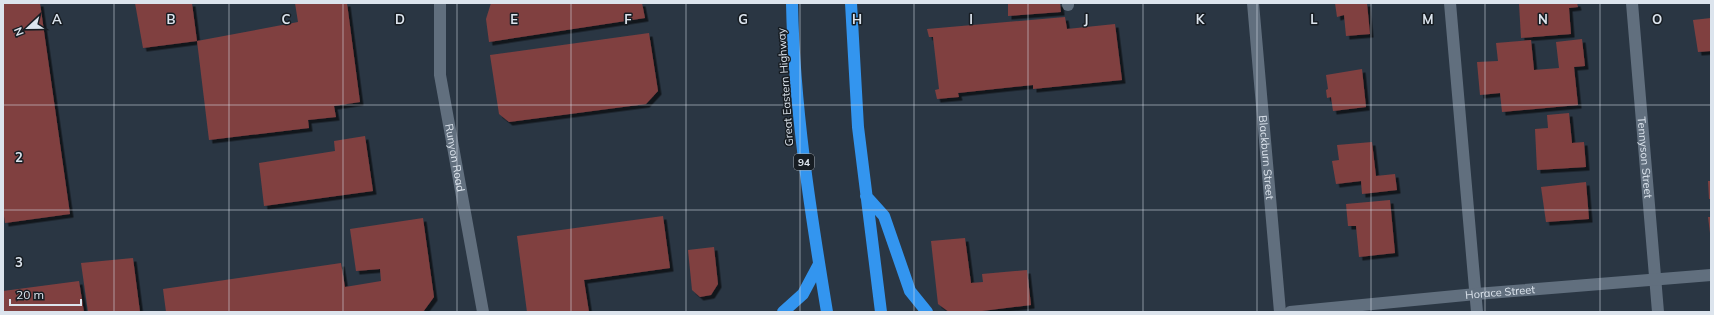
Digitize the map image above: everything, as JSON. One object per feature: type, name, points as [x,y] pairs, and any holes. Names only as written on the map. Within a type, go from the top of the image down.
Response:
[{"type":"highway","name":"Great Eastern Highway","points":[[792,3],[798,116],[807,187],[827,312]]},
{"type":"highway","points":[[851,3],[858,127],[881,312]]},
{"type":"highway","points":[[866,196],[884,216],[910,292],[927,312]]},
{"type":"highway","points":[[783,312],[802,294],[819,264]]},
{"type":"street","name":"Runyon Road","points":[[440,3],[440,75],[483,312]]},
{"type":"street","name":"Blackburn Street","points":[[1253,3],[1280,312]]},
{"type":"street","points":[[1450,3],[1477,312]]},
{"type":"street","name":"Tennyson Street","points":[[1632,3],[1658,312]]},
{"type":"street","name":"Horace Street","points":[[1290,312],[1476,294],[1711,275]]},
{"type":"building","points":[[40,3],[70,214],[5,223],[3,209],[3,4]]},
{"type":"building","points":[[135,3],[192,3],[197,41],[143,48]]},
{"type":"building","points":[[295,3],[347,3],[360,102],[334,106],[336,117],[308,120],[309,128],[209,140],[197,41],[298,22]]},
{"type":"building","points":[[491,3],[642,3],[645,18],[489,42],[486,19]]},
{"type":"building","points":[[1008,3],[1060,3],[1061,12],[1008,16]]},
{"type":"building","points":[[1335,3],[1367,3],[1370,34],[1346,36],[1344,15],[1337,17]]},
{"type":"building","points":[[1519,3],[1577,3],[1578,7],[1569,8],[1571,34],[1521,38]]},
{"type":"building","points":[[1065,17],[1067,29],[1115,24],[1122,80],[1033,89],[1033,85],[958,93],[959,97],[937,99],[935,90],[939,89],[933,37],[929,37],[927,29]]},
{"type":"building","points":[[1711,18],[1711,51],[1698,52],[1693,20]]},
{"type":"building","points":[[649,33],[658,91],[646,104],[509,122],[499,114],[490,55]]},
{"type":"building","points":[[1582,39],[1585,66],[1574,67],[1578,105],[1502,112],[1500,93],[1480,95],[1477,62],[1498,61],[1496,43],[1531,40],[1534,70],[1559,68],[1556,42]]},
{"type":"building","points":[[1362,69],[1366,107],[1333,111],[1331,97],[1327,98],[1326,90],[1328,89],[1326,75]]},
{"type":"building","points":[[1569,113],[1572,143],[1584,142],[1586,167],[1537,170],[1535,129],[1548,128],[1547,115]]},
{"type":"building","points":[[365,136],[373,191],[264,206],[259,163],[335,151],[334,141]]},
{"type":"building","points":[[1372,142],[1376,176],[1395,174],[1397,190],[1362,194],[1361,181],[1336,184],[1332,161],[1339,160],[1337,145]]},
{"type":"building","points":[[1708,181],[1711,181],[1711,199],[1709,199]]},
{"type":"building","points":[[1586,182],[1589,219],[1546,222],[1541,187]]},
{"type":"building","points":[[1390,200],[1395,253],[1359,257],[1356,226],[1348,226],[1346,204]]},
{"type":"building","points":[[663,216],[670,268],[584,280],[589,312],[527,312],[517,236]]},
{"type":"building","points":[[1708,217],[1711,217],[1711,233],[1710,233]]},
{"type":"building","points":[[423,218],[434,297],[423,312],[166,312],[163,289],[341,263],[345,287],[381,281],[380,269],[356,271],[350,229]]},
{"type":"building","points":[[965,238],[971,283],[983,282],[982,274],[1027,270],[1031,305],[974,312],[949,312],[938,304],[931,241]]},
{"type":"building","points":[[714,247],[718,284],[711,295],[700,297],[692,290],[688,250]]},
{"type":"building","points":[[133,258],[140,312],[88,312],[81,263]]},
{"type":"building","points":[[79,281],[84,312],[3,312],[3,291]]}]
